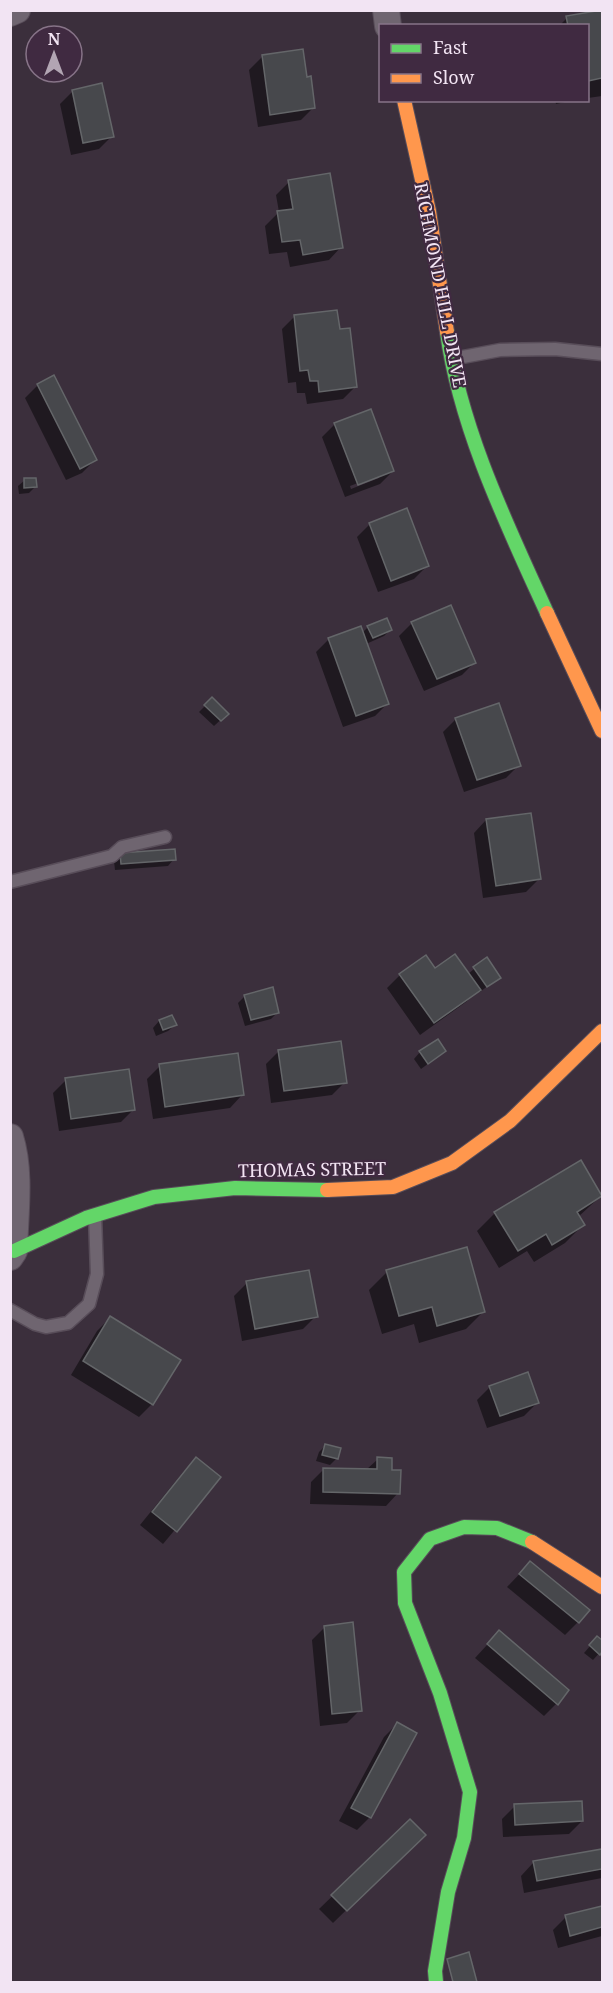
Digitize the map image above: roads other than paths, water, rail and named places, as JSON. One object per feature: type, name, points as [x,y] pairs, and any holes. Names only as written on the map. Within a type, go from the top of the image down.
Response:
[{"type":"street","points":[[10,12],[17,10]]},
{"type":"street","name":"RICHMOND HILL DRIVE","points":[[404,102],[429,211],[441,279],[451,359],[470,426],[508,528],[599,712],[603,731]]},
{"type":"street","name":"THOMAS STREET","points":[[12,1254],[94,1216],[154,1197],[235,1188],[326,1190],[393,1187],[452,1163],[510,1121],[603,1032]]},
{"type":"street","points":[[10,1137],[15,1152],[12,1254]]},
{"type":"street","points":[[436,1983],[435,1971],[448,1892],[464,1838],[470,1792],[440,1693],[405,1603],[404,1572],[430,1539],[464,1527],[497,1528],[526,1538],[603,1587]]},
{"type":"lane","points":[[451,359],[500,350],[555,349],[603,354]]},
{"type":"lane","points":[[10,882],[112,856],[122,847],[165,837]]},
{"type":"lane","points":[[10,1310],[46,1328],[68,1323],[88,1304],[97,1274],[94,1216]]}]
